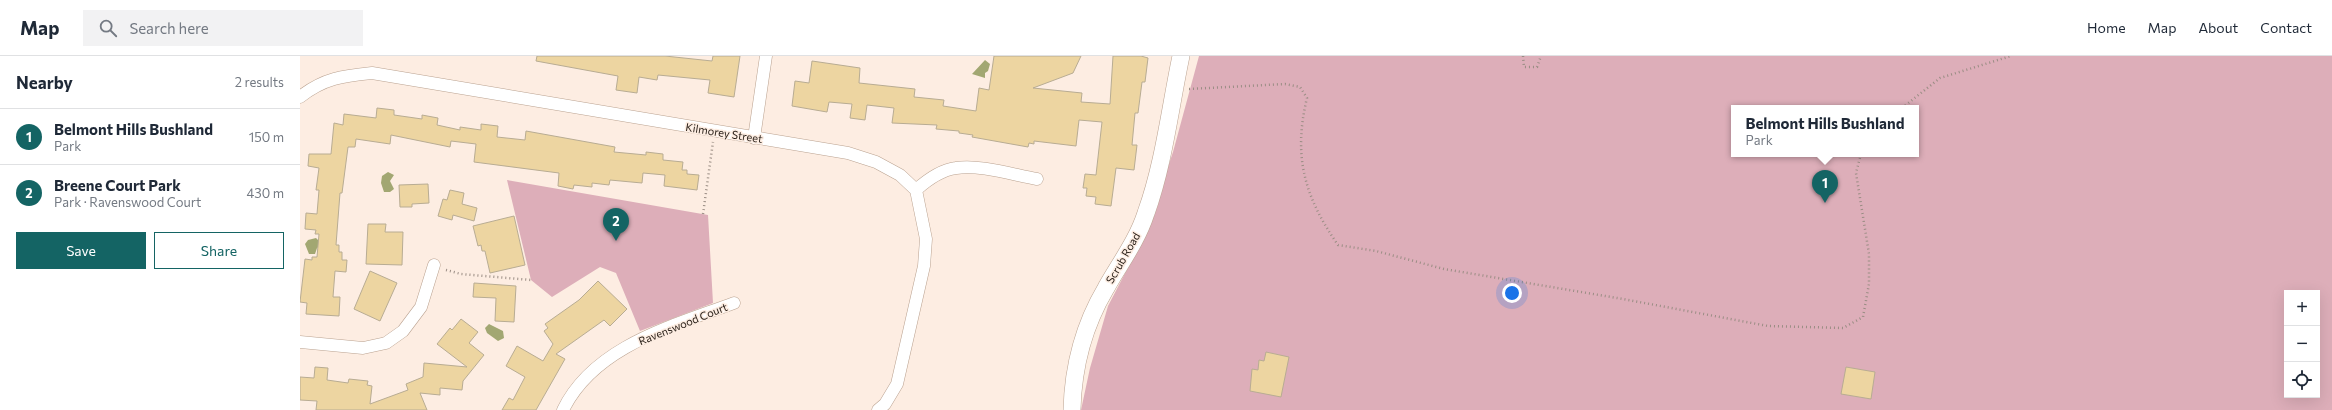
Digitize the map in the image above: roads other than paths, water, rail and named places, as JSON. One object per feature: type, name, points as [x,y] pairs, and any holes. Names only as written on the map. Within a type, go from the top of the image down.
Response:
[{"type":"main road","name":"Scrub Road","points":[[1072,410],[1077,364],[1094,312],[1105,289],[1132,247],[1146,214],[1156,177],[1181,56]]},
{"type":"street","points":[[754,138],[766,56]]},
{"type":"street","name":"Kilmorey Street","points":[[302,91],[338,76],[372,73],[848,153],[869,160],[900,174],[916,190]]},
{"type":"street","points":[[878,410],[885,404],[897,384],[924,266],[926,239],[916,190],[932,177],[956,168],[979,169],[1037,179]]},
{"type":"street","points":[[300,342],[363,348],[386,343],[403,331],[421,307],[434,266]]},
{"type":"street","name":"Ravenswood Court","points":[[563,410],[588,376],[612,357],[646,336],[734,304]]},
{"type":"place","name":"Belmont Hills Bushland","points":[[1825,203]]},
{"type":"place","name":"Breene Court Park","points":[[616,241]]}]
